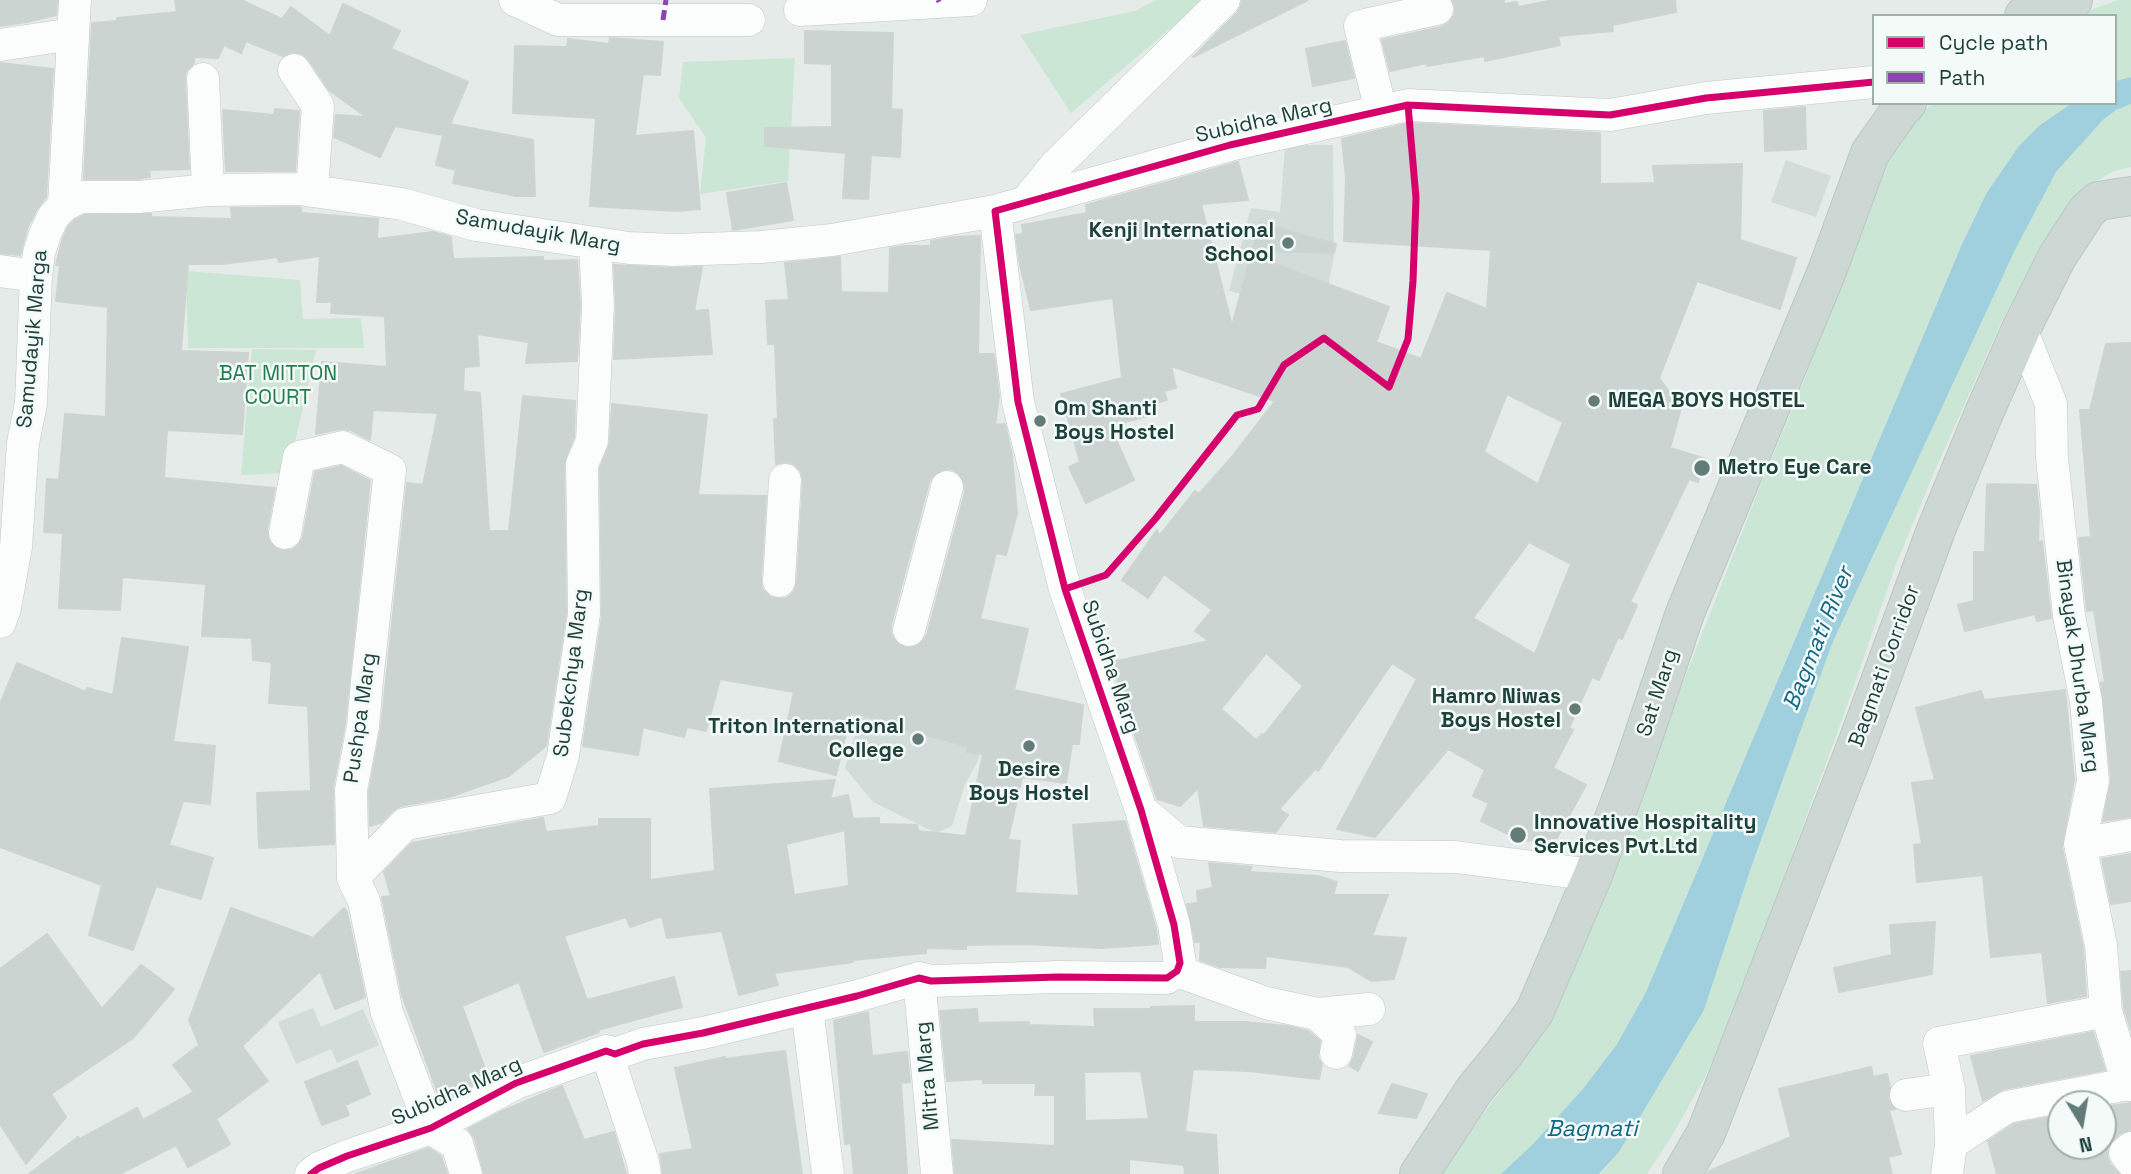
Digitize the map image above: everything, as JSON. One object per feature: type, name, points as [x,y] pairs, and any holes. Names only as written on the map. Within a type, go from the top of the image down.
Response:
[{"type":"main road","points":[[2030,14],[2073,0]]},
{"type":"main road","name":"Sat Marg","points":[[1419,1174],[1475,1089],[1535,1011],[1631,773],[1685,613],[1827,271],[1870,153],[1904,106]]},
{"type":"main road","name":"Bagmati Corridor","points":[[1682,1174],[1706,1133],[1852,757],[1936,530],[2021,329],[2057,257],[2087,211],[2098,201],[2131,196]]},
{"type":"street","points":[[64,205],[75,0]]},
{"type":"street","points":[[515,0],[558,20],[749,20]]},
{"type":"street","points":[[800,10],[971,0]]},
{"type":"street","points":[[1026,202],[1055,166],[1224,0]]},
{"type":"street","points":[[1381,111],[1360,26],[1437,9]]},
{"type":"street","points":[[0,45],[73,34]]},
{"type":"street","points":[[293,70],[318,106],[312,191]]},
{"type":"street","points":[[203,79],[208,190]]},
{"type":"street","name":"Subidha Marg","points":[[311,1174],[347,1156],[431,1128],[516,1083],[606,1051],[615,1054],[643,1044],[703,1033],[919,978],[931,981],[1058,977],[1167,978],[1177,971],[1180,963],[1174,925],[1141,810],[1065,589],[1018,402],[995,211],[1230,145],[1408,105],[1610,115],[1706,98],[1862,84]]},
{"type":"street","name":"Samudayik Marg","points":[[64,205],[81,197],[139,197],[208,190],[299,189],[402,204],[476,225],[629,248],[674,250],[761,247],[832,240],[995,211]]},
{"type":"street","name":"Samudayik Marga","points":[[0,622],[16,547],[19,484],[11,441],[31,402],[39,253],[53,216],[64,205]]},
{"type":"street","name":"Subekchya Marg","points":[[353,878],[405,824],[550,798],[563,756],[584,614],[582,464],[592,441],[598,305],[595,243]]},
{"type":"street","points":[[0,271],[36,276]]},
{"type":"street","name":"Binayak Dhurba Marg","points":[[2021,329],[2051,404],[2052,458],[2069,617],[2086,701],[2093,780],[2080,844],[2101,945],[2106,1011],[2130,1084]]},
{"type":"street","name":"Pushpa Marg","points":[[285,533],[299,457],[343,447],[390,470],[363,726],[351,790],[353,878],[364,901],[387,1013],[431,1128]]},
{"type":"street","points":[[779,581],[785,480]]},
{"type":"street","points":[[909,630],[947,487]]},
{"type":"street","points":[[1141,810],[1179,842],[1340,856],[1456,857],[1592,875]]},
{"type":"street","points":[[2080,844],[2131,835]]},
{"type":"street","points":[[1177,971],[1266,1003],[1317,1014],[1369,1009]]},
{"type":"street","name":"Mitra Marg","points":[[919,978],[937,1174]]},
{"type":"street","points":[[807,1008],[828,1174]]},
{"type":"street","points":[[1949,1159],[1949,1089],[1939,1043],[2106,1011]]},
{"type":"street","points":[[1317,1014],[1340,1035],[1336,1053]]},
{"type":"street","points":[[606,1051],[645,1174]]},
{"type":"street","points":[[1949,1159],[2007,1107],[2130,1084]]},
{"type":"street","points":[[1906,1096],[1949,1089]]},
{"type":"street","points":[[431,1128],[457,1144],[466,1174]]},
{"type":"street","points":[[2131,1148],[2125,1153],[2131,1161]]},
{"type":"shaded area","name":"Kenji International School","points":[[1333,145],[1334,257],[1323,313],[1229,291],[1251,208],[1280,212],[1285,147]]},
{"type":"shaded area","points":[[1786,160],[1831,176],[1816,217],[1771,202]]},
{"type":"shaded area","name":"Triton International College","points":[[867,628],[908,638],[910,653],[994,676],[978,761],[965,784],[952,826],[936,833],[873,802],[845,768],[860,718],[808,703]]},
{"type":"shaded area","points":[[313,1008],[321,1027],[363,1009],[379,1045],[337,1063],[331,1049],[296,1064],[278,1022]]},
{"type":"green space","points":[[1156,0],[1204,0],[1071,113],[1020,35],[1135,11]]},
{"type":"green space","points":[[2119,0],[2131,0],[2131,77],[2117,80],[2117,14],[2079,14]]},
{"type":"green space","points":[[795,58],[788,181],[700,194],[706,138],[679,98],[683,62]]},
{"type":"green space","points":[[2131,104],[2131,167],[2114,171],[2090,185],[2070,204],[2041,244],[2002,321],[1936,468],[1897,562],[1756,953],[1722,1042],[1705,1077],[1647,1174],[1600,1174],[1619,1152],[1704,1010],[1752,865],[1832,644],[2015,250],[2056,172],[2103,120],[2116,110]]},
{"type":"green space","points":[[1931,105],[2069,105],[2040,125],[1986,194],[1962,244],[1646,992],[1617,1044],[1583,1090],[1501,1174],[1438,1174],[1523,1058],[1605,880],[1805,378],[1888,154],[1912,121]]},
{"type":"green space","points":[[186,271],[300,280],[303,319],[361,318],[364,348],[188,348]]},
{"type":"green space","name":"BAT MITTON COURT","points":[[252,349],[316,350],[288,473],[241,475]]},
{"type":"water","name":"Bagmati","points":[[2131,77],[2131,104],[2116,110],[2103,120],[2056,172],[2015,250],[1832,644],[1752,865],[1704,1010],[1619,1152],[1599,1174],[1501,1174],[1532,1145],[1583,1089],[1617,1044],[1646,992],[1962,244],[1986,194],[2019,146],[2040,125],[2069,105],[2117,105],[2117,80]]},
{"type":"building","points":[[0,0],[57,0],[56,15],[0,26]]},
{"type":"building","points":[[175,0],[241,0],[282,19],[291,7],[330,36],[343,4],[400,31],[391,49],[468,82],[450,124],[533,140],[535,196],[516,196],[453,183],[456,170],[436,165],[443,135],[395,126],[380,157],[334,137],[336,115],[366,117],[329,90],[303,54],[292,52],[283,56],[246,41],[241,53],[224,45],[218,58],[194,57],[194,63],[186,71],[189,169],[149,170],[150,177],[138,179],[84,179],[92,23],[177,12]]},
{"type":"building","points":[[1242,0],[1308,0],[1193,57],[1237,13]]},
{"type":"building","points":[[1452,0],[1504,0],[1504,4],[1517,2],[1518,7],[1554,0],[1675,0],[1676,12],[1612,25],[1613,31],[1558,36],[1560,45],[1485,61],[1485,56],[1427,66],[1427,63],[1390,71],[1382,40],[1449,23],[1455,14]]},
{"type":"building","points":[[805,31],[893,33],[891,109],[902,110],[900,157],[871,155],[868,199],[843,198],[846,153],[765,146],[765,128],[832,127],[832,64],[805,63]]},
{"type":"building","points":[[610,38],[663,42],[660,75],[643,74],[635,136],[693,131],[700,209],[676,211],[590,206],[596,118],[513,113],[515,46],[567,47],[568,39],[609,44]]},
{"type":"building","points":[[1345,41],[1354,78],[1313,86],[1306,49]]},
{"type":"building","points":[[0,63],[53,69],[46,197],[28,226],[20,255],[0,253]]},
{"type":"building","points":[[1805,107],[1806,149],[1765,151],[1764,111]]},
{"type":"building","points":[[275,109],[299,111],[295,171],[226,171],[223,110],[274,115]]},
{"type":"building","points":[[1410,123],[1600,133],[1600,184],[1655,183],[1653,166],[1742,164],[1740,240],[1796,258],[1780,309],[1697,281],[1659,378],[1681,408],[1670,448],[1706,459],[1698,482],[1689,479],[1630,602],[1637,605],[1622,639],[1618,637],[1599,680],[1592,677],[1569,728],[1573,730],[1553,768],[1586,785],[1557,838],[1523,841],[1481,821],[1489,803],[1473,796],[1485,770],[1448,749],[1375,837],[1337,829],[1417,679],[1392,663],[1318,771],[1315,769],[1279,809],[1288,815],[1276,832],[1204,826],[1198,788],[1180,806],[1157,799],[1125,706],[1112,662],[1209,641],[1195,631],[1212,610],[1164,574],[1148,598],[1122,580],[1157,530],[1159,536],[1195,491],[1199,494],[1275,401],[1171,366],[1176,388],[1164,391],[1167,400],[1156,403],[1158,413],[1110,426],[1134,480],[1086,503],[1069,467],[1080,462],[1061,394],[1122,378],[1113,298],[1031,310],[1016,235],[1023,234],[1022,225],[1087,213],[1086,205],[1238,162],[1248,200],[1201,204],[1232,326],[1251,255],[1389,307],[1376,342],[1421,359],[1447,293],[1487,309],[1491,250],[1344,241],[1346,179],[1342,139]],"holes":[[[1507,394],[1563,422],[1538,484],[1484,452]],[[1529,542],[1571,564],[1535,654],[1473,618]],[[1266,653],[1303,686],[1264,735],[1256,740],[1221,709]]]},
{"type":"building","points":[[786,183],[793,220],[733,230],[727,193]]},
{"type":"building","points":[[231,208],[301,208],[301,213],[378,219],[377,239],[433,232],[451,237],[453,259],[543,257],[543,261],[577,260],[580,305],[577,361],[526,363],[529,342],[477,334],[479,366],[464,367],[463,391],[480,393],[489,531],[509,531],[523,396],[575,401],[574,437],[564,464],[566,613],[546,746],[509,776],[449,797],[401,806],[382,822],[370,826],[369,792],[381,728],[407,483],[423,485],[438,413],[373,410],[370,440],[351,430],[340,429],[316,434],[322,362],[387,367],[385,316],[331,313],[332,302],[317,302],[320,256],[279,262],[278,257],[222,264],[188,264],[181,351],[248,353],[242,434],[167,430],[164,478],[275,488],[267,530],[273,546],[282,551],[292,550],[303,537],[315,472],[341,466],[370,481],[345,723],[333,787],[334,844],[259,848],[257,793],[311,791],[308,706],[269,703],[272,662],[253,660],[252,638],[202,636],[206,584],[122,577],[120,610],[59,608],[63,533],[44,532],[47,479],[59,480],[65,414],[106,417],[108,307],[56,301],[60,265],[56,265],[68,227],[85,215],[151,214],[151,217],[232,219]]},
{"type":"building","points":[[1260,223],[1336,244],[1334,253],[1252,251]]},
{"type":"building","points":[[980,236],[978,354],[994,354],[999,396],[995,425],[1005,424],[1012,455],[1017,513],[1006,555],[996,553],[980,619],[1028,629],[1014,690],[1083,705],[1079,744],[1072,744],[1066,783],[1022,777],[1008,840],[1020,841],[1015,893],[1079,896],[1073,825],[1125,821],[1158,944],[1102,948],[1025,944],[966,945],[966,949],[926,948],[926,953],[853,960],[774,973],[778,985],[739,995],[722,931],[667,938],[662,916],[630,927],[626,917],[564,936],[587,1000],[674,977],[682,1007],[598,1030],[599,1032],[544,1052],[519,982],[462,1006],[488,1077],[441,1102],[402,995],[382,897],[391,896],[384,872],[412,843],[543,818],[546,832],[599,826],[599,819],[650,819],[650,880],[715,871],[710,789],[835,780],[830,799],[848,795],[853,819],[879,818],[879,824],[917,825],[918,831],[966,836],[983,754],[967,752],[968,746],[901,729],[902,725],[851,712],[836,775],[779,761],[794,692],[720,679],[706,731],[687,727],[684,737],[643,727],[638,755],[583,746],[602,617],[600,468],[610,442],[612,404],[707,415],[698,495],[766,496],[762,589],[770,597],[787,598],[794,592],[797,582],[803,481],[801,471],[794,464],[776,464],[774,419],[778,419],[775,344],[768,344],[766,301],[789,300],[785,263],[840,257],[841,292],[889,293],[890,248],[931,246],[931,241]],"holes":[[[951,469],[959,474],[964,482],[965,492],[927,635],[921,643],[905,648],[896,642],[891,634],[891,625],[929,482],[942,470]],[[845,830],[849,886],[794,895],[786,844]]]},
{"type":"building","points":[[614,265],[702,267],[694,311],[708,310],[712,354],[614,359]]},
{"type":"building","points":[[2131,343],[2131,817],[2103,821],[2111,779],[2101,683],[2105,682],[2094,610],[2087,611],[2079,538],[2091,537],[2080,410],[2090,410],[2106,344]]},
{"type":"building","points":[[1987,484],[2036,485],[2038,542],[2042,541],[2051,618],[2037,621],[2035,614],[1965,631],[1958,605],[1974,601],[1974,552],[1985,552]]},
{"type":"building","points":[[122,638],[188,647],[173,742],[215,746],[210,804],[183,801],[169,845],[213,858],[201,899],[156,886],[133,950],[89,935],[102,885],[0,847],[0,704],[17,663],[86,692],[87,688],[113,695]]},
{"type":"building","points":[[2065,690],[2074,780],[2062,847],[2083,948],[2086,996],[2048,1003],[2042,952],[1991,957],[1983,875],[1917,882],[1914,845],[1922,844],[1912,783],[1935,780],[1916,708],[1981,691],[1984,700]]},
{"type":"building","points":[[2131,854],[2131,901],[2111,904],[2102,859]]},
{"type":"building","points":[[1209,863],[1252,867],[1249,872],[1318,876],[1337,882],[1333,895],[1388,895],[1372,936],[1406,938],[1394,979],[1371,981],[1348,967],[1266,956],[1265,968],[1220,967],[1200,960],[1201,942],[1195,942],[1187,904],[1198,903],[1197,891],[1213,888]]},
{"type":"building","points":[[231,908],[313,938],[344,908],[365,997],[335,1009],[320,971],[242,1046],[268,1081],[216,1119],[230,1144],[188,1167],[176,1145],[120,1174],[29,1174],[78,1137],[80,1139],[137,1108],[143,1120],[194,1092],[173,1065],[199,1045],[189,1020]]},
{"type":"building","points":[[1935,922],[1932,974],[1839,992],[1834,968],[1892,955],[1890,925]]},
{"type":"building","points":[[47,934],[102,1009],[141,965],[174,989],[133,1038],[51,1094],[66,1117],[26,1164],[0,1124],[0,969]]},
{"type":"building","points":[[2131,971],[2131,1030],[2124,1008],[2121,972]]},
{"type":"building","points":[[1194,1006],[1194,1022],[1245,1022],[1308,1031],[1320,1041],[1318,1058],[1322,1064],[1319,1079],[1249,1071],[1193,1069],[1185,1132],[1216,1135],[1218,1174],[1185,1174],[1184,1165],[1129,1159],[1129,1174],[955,1174],[952,1140],[1055,1146],[1055,1095],[1035,1095],[1036,1083],[983,1083],[983,1079],[947,1081],[940,1011],[977,1009],[978,1023],[1029,1022],[1029,1025],[1095,1027],[1094,1009]],"holes":[[[1141,1071],[1149,1119],[1085,1121],[1084,1072]]]},
{"type":"building","points":[[868,1012],[872,1056],[907,1052],[910,1082],[901,1083],[907,1174],[854,1174],[851,1143],[845,1144],[834,1021]]},
{"type":"building","points":[[2093,1032],[2105,1070],[2004,1089],[1983,1101],[1971,1056]]},
{"type":"building","points":[[1358,1035],[1372,1042],[1358,1071],[1349,1066],[1354,1057]]},
{"type":"building","points":[[785,1051],[802,1174],[663,1174],[660,1154],[693,1149],[675,1068],[725,1057]]},
{"type":"building","points":[[357,1061],[370,1094],[345,1105],[349,1115],[322,1125],[305,1082]]},
{"type":"building","points":[[1871,1067],[1873,1077],[1887,1074],[1890,1087],[1888,1098],[1895,1109],[1889,1110],[1901,1154],[1888,1157],[1892,1174],[1707,1174],[1791,1137],[1779,1089]]},
{"type":"building","points":[[1392,1084],[1427,1094],[1416,1118],[1379,1113]]},
{"type":"building","points":[[562,1086],[584,1140],[614,1132],[626,1174],[484,1174],[475,1139],[468,1129],[502,1111]]},
{"type":"building","points":[[2131,1103],[2131,1130],[2117,1136],[2117,1105]]},
{"type":"building","points":[[2047,1118],[2047,1160],[2108,1160],[2119,1174],[1997,1174],[1988,1141],[2014,1124]]},
{"type":"building","points":[[429,1148],[441,1156],[447,1174],[356,1174]]},
{"type":"marked path","points":[[663,20],[666,0]]},
{"type":"cycle path","points":[[311,1174],[347,1156],[431,1128],[516,1083],[606,1051],[615,1054],[643,1044],[703,1033],[857,996],[919,978],[931,981],[1058,977],[1167,978],[1177,971],[1180,963],[1174,925],[1141,810],[1065,589],[1018,402],[995,211],[1230,145],[1408,105],[1610,115],[1706,98],[1872,82]]},
{"type":"cycle path","points":[[1065,589],[1106,575],[1156,518],[1237,415],[1258,409],[1284,365],[1324,338],[1389,387],[1408,339],[1413,281],[1416,198],[1408,105]]},
{"type":"place","name":"Kenji International School","points":[[1288,243]]},
{"type":"place","name":"MEGA BOYS HOSTEL","points":[[1594,401]]},
{"type":"place","name":"Om Shanti Boys Hostel","points":[[1040,421]]},
{"type":"place","name":"Metro Eye Care","points":[[1702,468]]},
{"type":"place","name":"Hamro Niwas Boys Hostel","points":[[1575,709]]},
{"type":"place","name":"Triton International College","points":[[918,739]]},
{"type":"place","name":"Desire Boys Hostel","points":[[1029,746]]},
{"type":"place","name":"Innovative Hospitality Services Pvt.Ltd","points":[[1518,835]]},
{"type":"water label","name":"Bagmati River","points":[[1819,639]]}]
